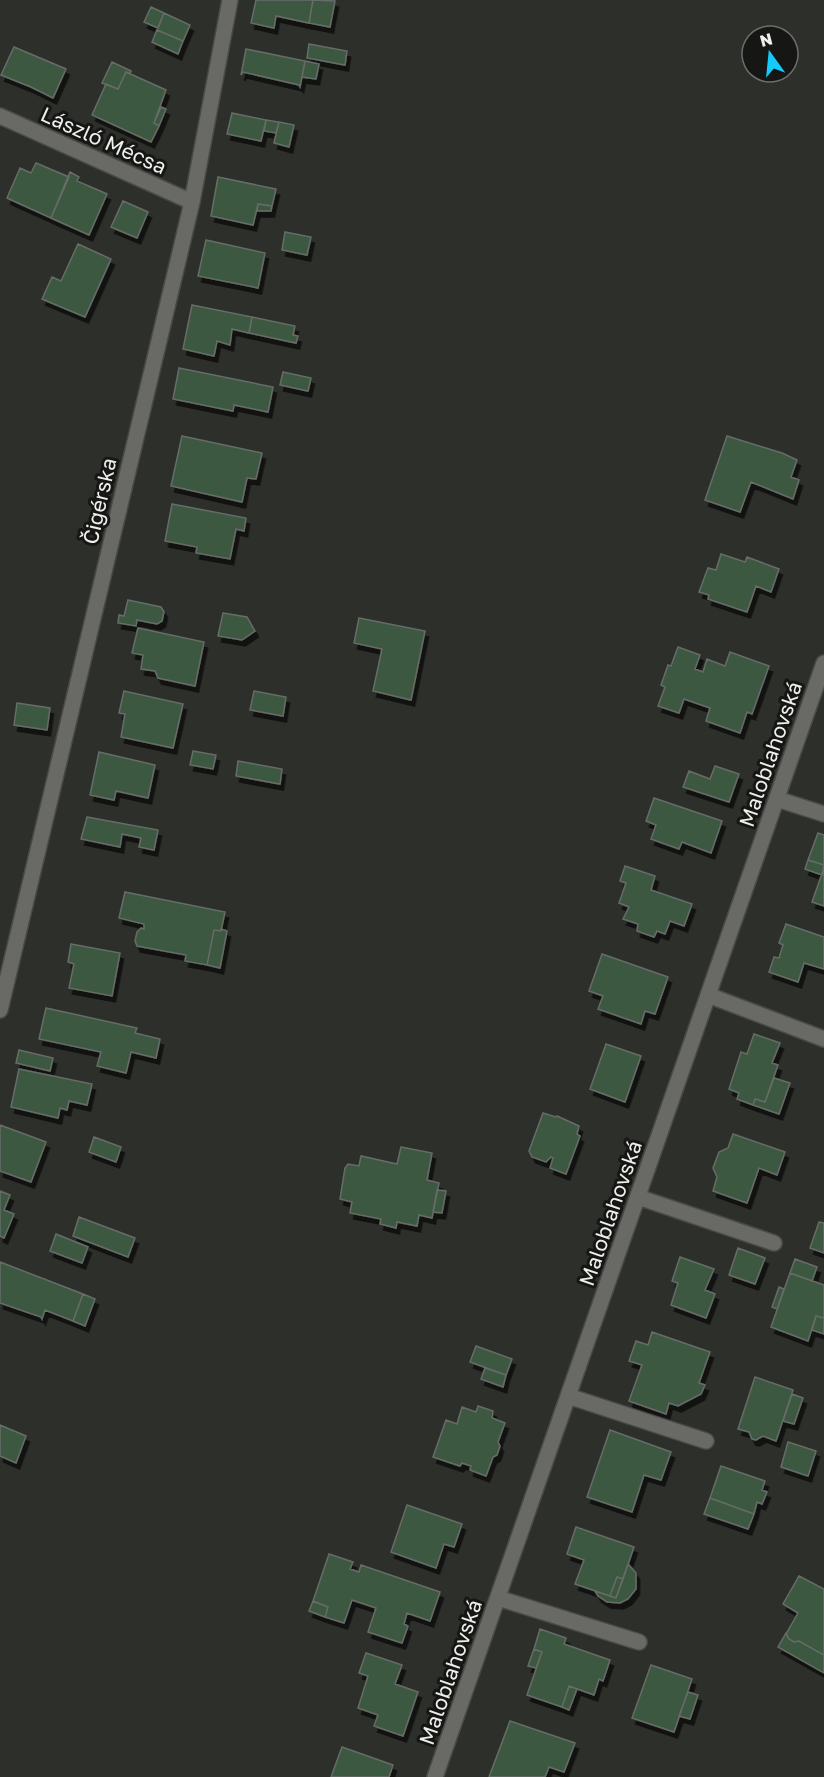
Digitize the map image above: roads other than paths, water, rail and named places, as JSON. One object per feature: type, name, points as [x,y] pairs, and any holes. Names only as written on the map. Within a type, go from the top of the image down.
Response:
[{"type":"street","name":"Čigérska","points":[[0,1010],[192,202],[230,0]]},
{"type":"street","name":"László Mécsa","points":[[0,116],[192,202]]},
{"type":"street","name":"Maloblahovská","points":[[435,1777],[824,663]]},
{"type":"street","points":[[777,799],[824,814]]},
{"type":"street","points":[[708,995],[824,1039]]},
{"type":"street","points":[[638,1197],[774,1243]]},
{"type":"street","points":[[568,1396],[706,1441]]},
{"type":"street","points":[[498,1598],[639,1642]]}]
